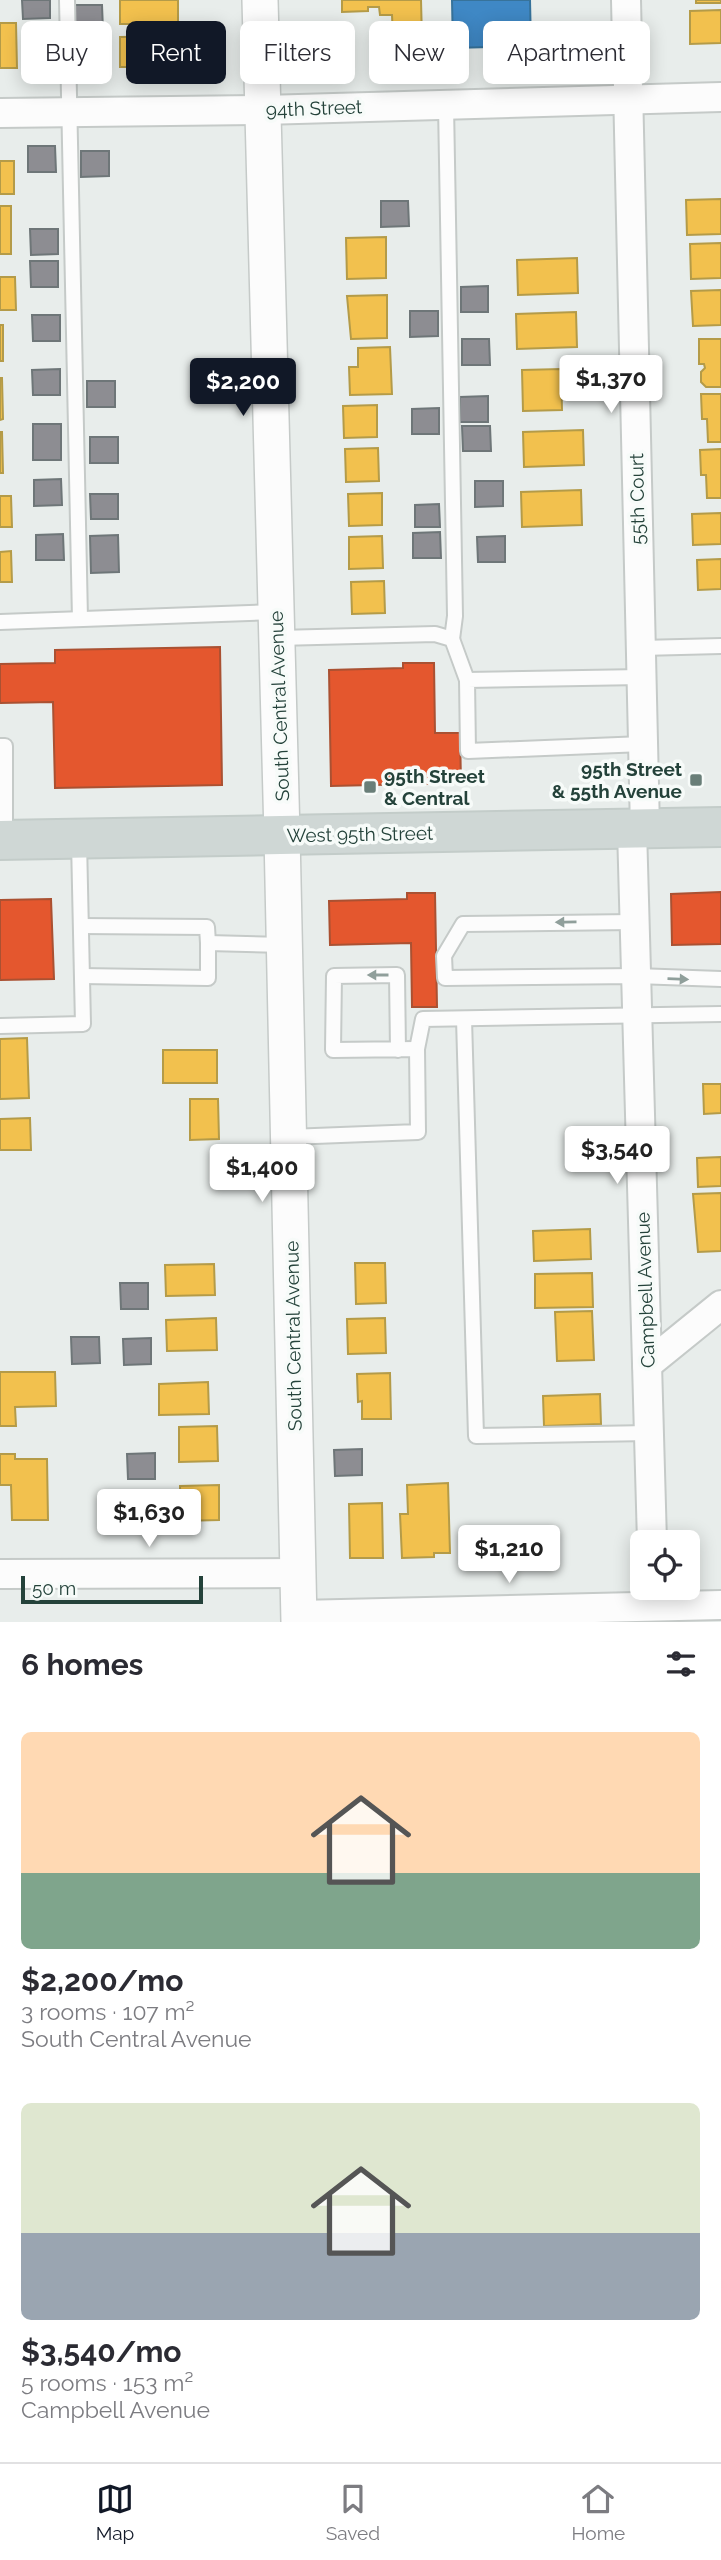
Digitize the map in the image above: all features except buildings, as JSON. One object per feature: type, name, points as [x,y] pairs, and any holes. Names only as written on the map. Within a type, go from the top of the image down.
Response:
[{"type":"main road","name":"West 95th Street","points":[[3,840],[721,827]]},
{"type":"street","name":"South Central Avenue","points":[[260,0],[299,1619]]},
{"type":"street","name":"55th Court","points":[[626,0],[643,744],[638,829]]},
{"type":"street","name":"94th Street","points":[[0,113],[263,110],[721,97]]},
{"type":"street","name":"Campbell Avenue","points":[[638,829],[634,922],[652,1530]]},
{"type":"street","points":[[647,1365],[721,1305]]},
{"type":"street","points":[[0,1574],[298,1573]]},
{"type":"street","points":[[299,1619],[650,1605],[721,1605]]},
{"type":"lane","points":[[67,0],[80,619]]},
{"type":"lane","points":[[446,105],[455,616],[452,639],[467,680],[468,751],[643,744]]},
{"type":"lane","points":[[0,622],[80,619],[276,625],[435,634],[452,639]]},
{"type":"lane","points":[[641,648],[721,646]]},
{"type":"lane","points":[[467,680],[642,677]]},
{"type":"lane","points":[[0,746],[5,746],[3,840]]},
{"type":"lane","points":[[0,1026],[83,1024],[79,840]]},
{"type":"lane","points":[[634,922],[463,924],[444,956],[445,978],[636,976],[721,979]]},
{"type":"lane","points":[[81,926],[207,927],[208,943],[208,978],[82,976]]},
{"type":"lane","points":[[208,943],[284,945]]},
{"type":"lane","points":[[398,1050],[397,975],[334,976],[333,1050],[398,1050],[417,1049]]},
{"type":"lane","points":[[289,1137],[418,1132],[417,1049],[423,1020],[721,1014]]},
{"type":"lane","points":[[464,1019],[476,1436],[649,1433]]},
{"type":"place","name":"95th Street & 55th Avenue","points":[[696,780]]},
{"type":"place","name":"95th Street & Central","points":[[370,787]]}]
